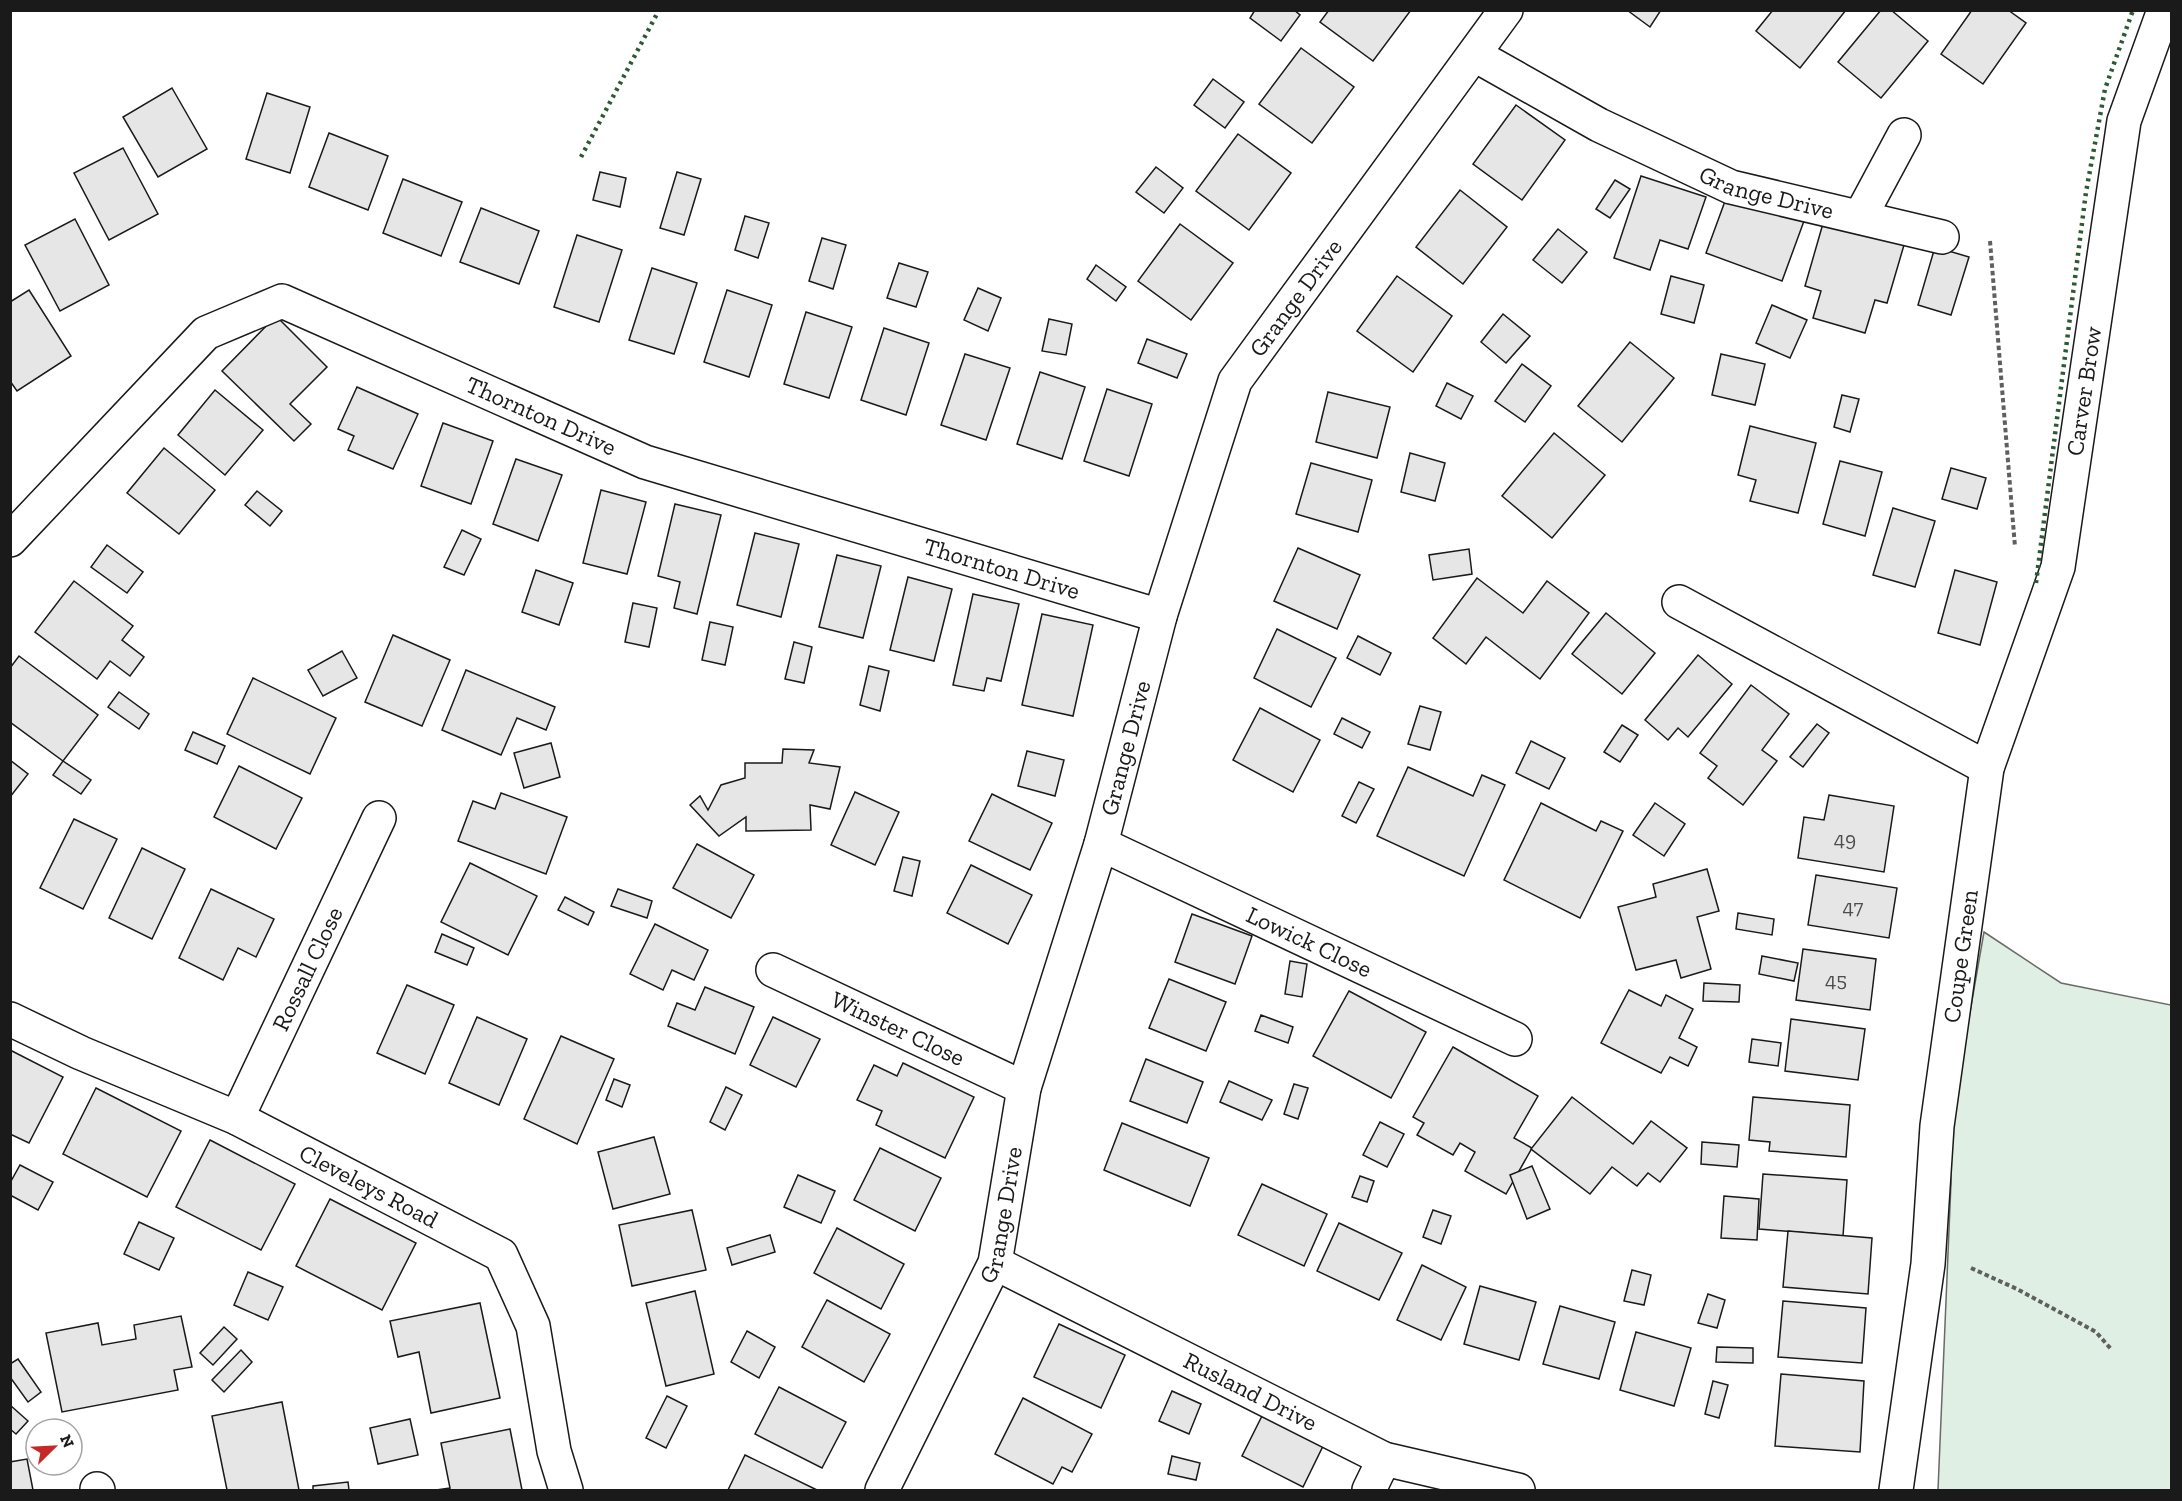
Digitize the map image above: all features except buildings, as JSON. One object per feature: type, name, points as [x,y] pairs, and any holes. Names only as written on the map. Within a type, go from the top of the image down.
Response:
[{"type":"street","name":"Grange Drive","points":[[882,1491],[995,1263],[1024,1088],[1101,844],[1160,616],[1235,381],[1506,10]]},
{"type":"street","name":"Carver Brow","points":[[1987,768],[2058,567],[2124,121],[2164,10]]},
{"type":"street","name":"Grange Drive","points":[[1475,55],[1599,125],[1731,187],[1942,237]]},
{"type":"street","points":[[1860,217],[1904,135]]},
{"type":"street","name":"Thornton Drive","points":[[10,540],[206,333],[282,301],[645,462],[1160,616]]},
{"type":"street","points":[[1679,602],[1987,768]]},
{"type":"street","name":"Coupe Green","points":[[1896,1491],[1928,1264],[1937,1126],[1987,768]]},
{"type":"street","name":"Rossall Close","points":[[237,1118],[379,818]]},
{"type":"street","name":"Lowick Close","points":[[1101,844],[1515,1039]]},
{"type":"street","name":"Winster Close","points":[[773,970],[1024,1088]]},
{"type":"street","name":"Cleveleys Road","points":[[10,1019],[81,1053],[237,1118],[501,1255],[533,1326],[554,1451],[566,1491]]},
{"type":"street","name":"Rusland Drive","points":[[995,1263],[1384,1459],[1518,1491]]},
{"type":"street","points":[[1369,1491],[1384,1459]]},
{"type":"path","points":[[1990,241],[2016,556]]},
{"type":"path","points":[[1928,1264],[1970,1268],[2017,1289],[2096,1332],[2111,1349]]},
{"type":"green space","points":[[1984,932],[2061,983],[2171,1005],[2171,1490],[1938,1490],[1951,1183],[1949,1132]]},
{"type":"hedge","points":[[581,157],[659,10]]},
{"type":"hedge","points":[[2036,583],[2086,192],[2105,89],[2133,10]]}]
